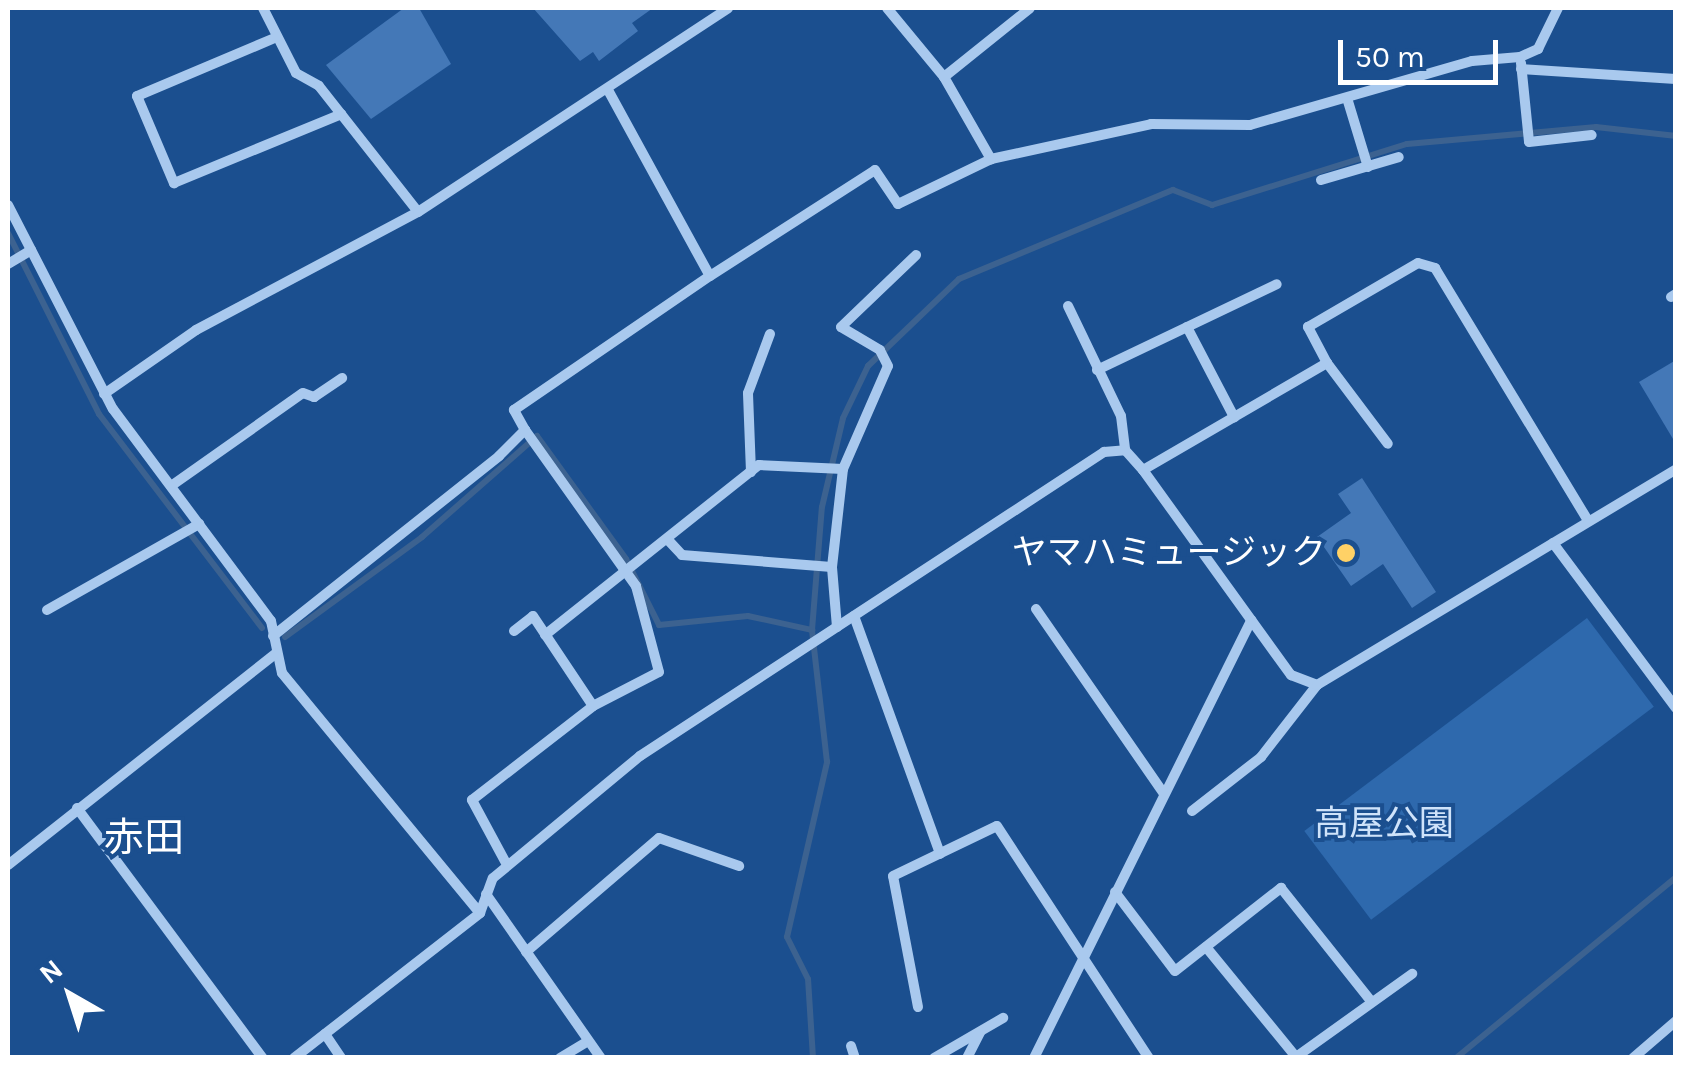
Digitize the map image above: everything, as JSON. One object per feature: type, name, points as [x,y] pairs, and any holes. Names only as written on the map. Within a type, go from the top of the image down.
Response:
[{"type":"street","points":[[263,8],[296,73],[341,114],[418,212]]},
{"type":"street","points":[[104,394],[196,330],[418,212],[728,8]]},
{"type":"street","points":[[887,8],[944,78],[991,159]]},
{"type":"street","points":[[944,78],[1030,8]]},
{"type":"street","points":[[1520,63],[1538,49],[1558,8]]},
{"type":"street","points":[[277,38],[137,96],[174,183],[341,114]]},
{"type":"street","points":[[1520,63],[1528,134],[1592,134]]},
{"type":"street","points":[[507,866],[472,800],[593,706],[659,672],[653,630],[631,572],[529,437],[514,410],[710,276],[875,170],[898,204],[991,159],[1151,124],[1250,125],[1346,98],[1520,63],[1676,79]]},
{"type":"street","points":[[608,90],[710,276]]},
{"type":"street","points":[[1346,98],[1365,160]]},
{"type":"street","points":[[1321,180],[1365,160],[1399,157]]},
{"type":"street","points":[[8,205],[19,257],[104,394],[171,486],[192,528],[273,636],[282,673],[480,913]]},
{"type":"street","points":[[837,627],[823,566],[835,469],[883,354],[841,327],[916,255]]},
{"type":"street","points":[[1388,444],[1327,363],[1308,327],[1418,263],[1435,268],[1588,521]]},
{"type":"street","points":[[1097,370],[1277,284]]},
{"type":"street","points":[[1068,306],[1121,416],[1125,450],[1291,676],[1317,685]]},
{"type":"street","points":[[1188,326],[1234,417]]},
{"type":"street","points":[[751,472],[748,393],[770,334]]},
{"type":"street","points":[[1143,470],[1327,363]]},
{"type":"street","points":[[171,486],[304,393],[314,396],[342,378]]},
{"type":"street","points":[[273,636],[529,437]]},
{"type":"street","points":[[294,1058],[480,913],[486,894],[507,866],[640,756],[1104,452],[1125,450]]},
{"type":"street","points":[[546,634],[631,572],[751,472],[835,469]]},
{"type":"street","points":[[1192,811],[1261,757],[1317,685],[1676,469]]},
{"type":"street","points":[[48,610],[192,528]]},
{"type":"street","points":[[670,541],[682,555],[823,566]]},
{"type":"street","points":[[1553,543],[1676,708]]},
{"type":"street","points":[[1036,609],[1164,794]]},
{"type":"street","points":[[514,631],[533,616],[593,706]]},
{"type":"street","points":[[854,616],[940,854]]},
{"type":"street","points":[[1034,1058],[1251,620]]},
{"type":"street","points":[[8,865],[276,654]]},
{"type":"street","points":[[78,808],[263,1058]]},
{"type":"street","points":[[918,1006],[893,876],[997,826],[1085,953],[1149,1058]]},
{"type":"street","points":[[526,952],[659,838],[739,866]]},
{"type":"street","points":[[1115,892],[1174,971],[1281,888],[1370,1000]]},
{"type":"street","points":[[486,894],[600,1058]]},
{"type":"street","points":[[1206,947],[1296,1057],[1370,1000],[1412,974]]},
{"type":"street","points":[[934,1058],[1003,1018]]},
{"type":"street","points":[[1633,1058],[1676,1021]]},
{"type":"street","points":[[968,1058],[980,1032]]},
{"type":"street","points":[[325,1034],[340,1058]]},
{"type":"street","points":[[560,1058],[587,1042]]},
{"type":"green space","name":"高屋公園","points":[[1587,618],[1654,707],[1371,920],[1304,831]]},
{"type":"building","points":[[404,8],[419,8],[451,64],[371,119],[326,65]]},
{"type":"building","points":[[533,8],[653,8],[632,23],[638,31],[599,61],[593,52],[580,61]]},
{"type":"building","points":[[1676,360],[1676,444],[1639,382]]},
{"type":"building","points":[[1362,478],[1436,592],[1412,608],[1383,564],[1351,586],[1317,537],[1351,513],[1338,494]]},
{"type":"waterway","points":[[813,1058],[808,979],[787,937],[827,762],[812,630],[822,507],[843,418],[868,366],[959,279],[1173,190],[1212,205],[1407,144],[1596,127],[1676,136]]},
{"type":"waterway","points":[[8,233],[99,414],[262,628]]},
{"type":"waterway","points":[[285,637],[422,537],[537,436],[626,559],[659,625],[748,616],[812,630]]},
{"type":"waterway","points":[[1456,1058],[1676,877]]},
{"type":"place","name":"ヤマハミュージック","points":[[1346,553]]},
{"type":"district","name":"赤田","points":[[144,838]]}]
